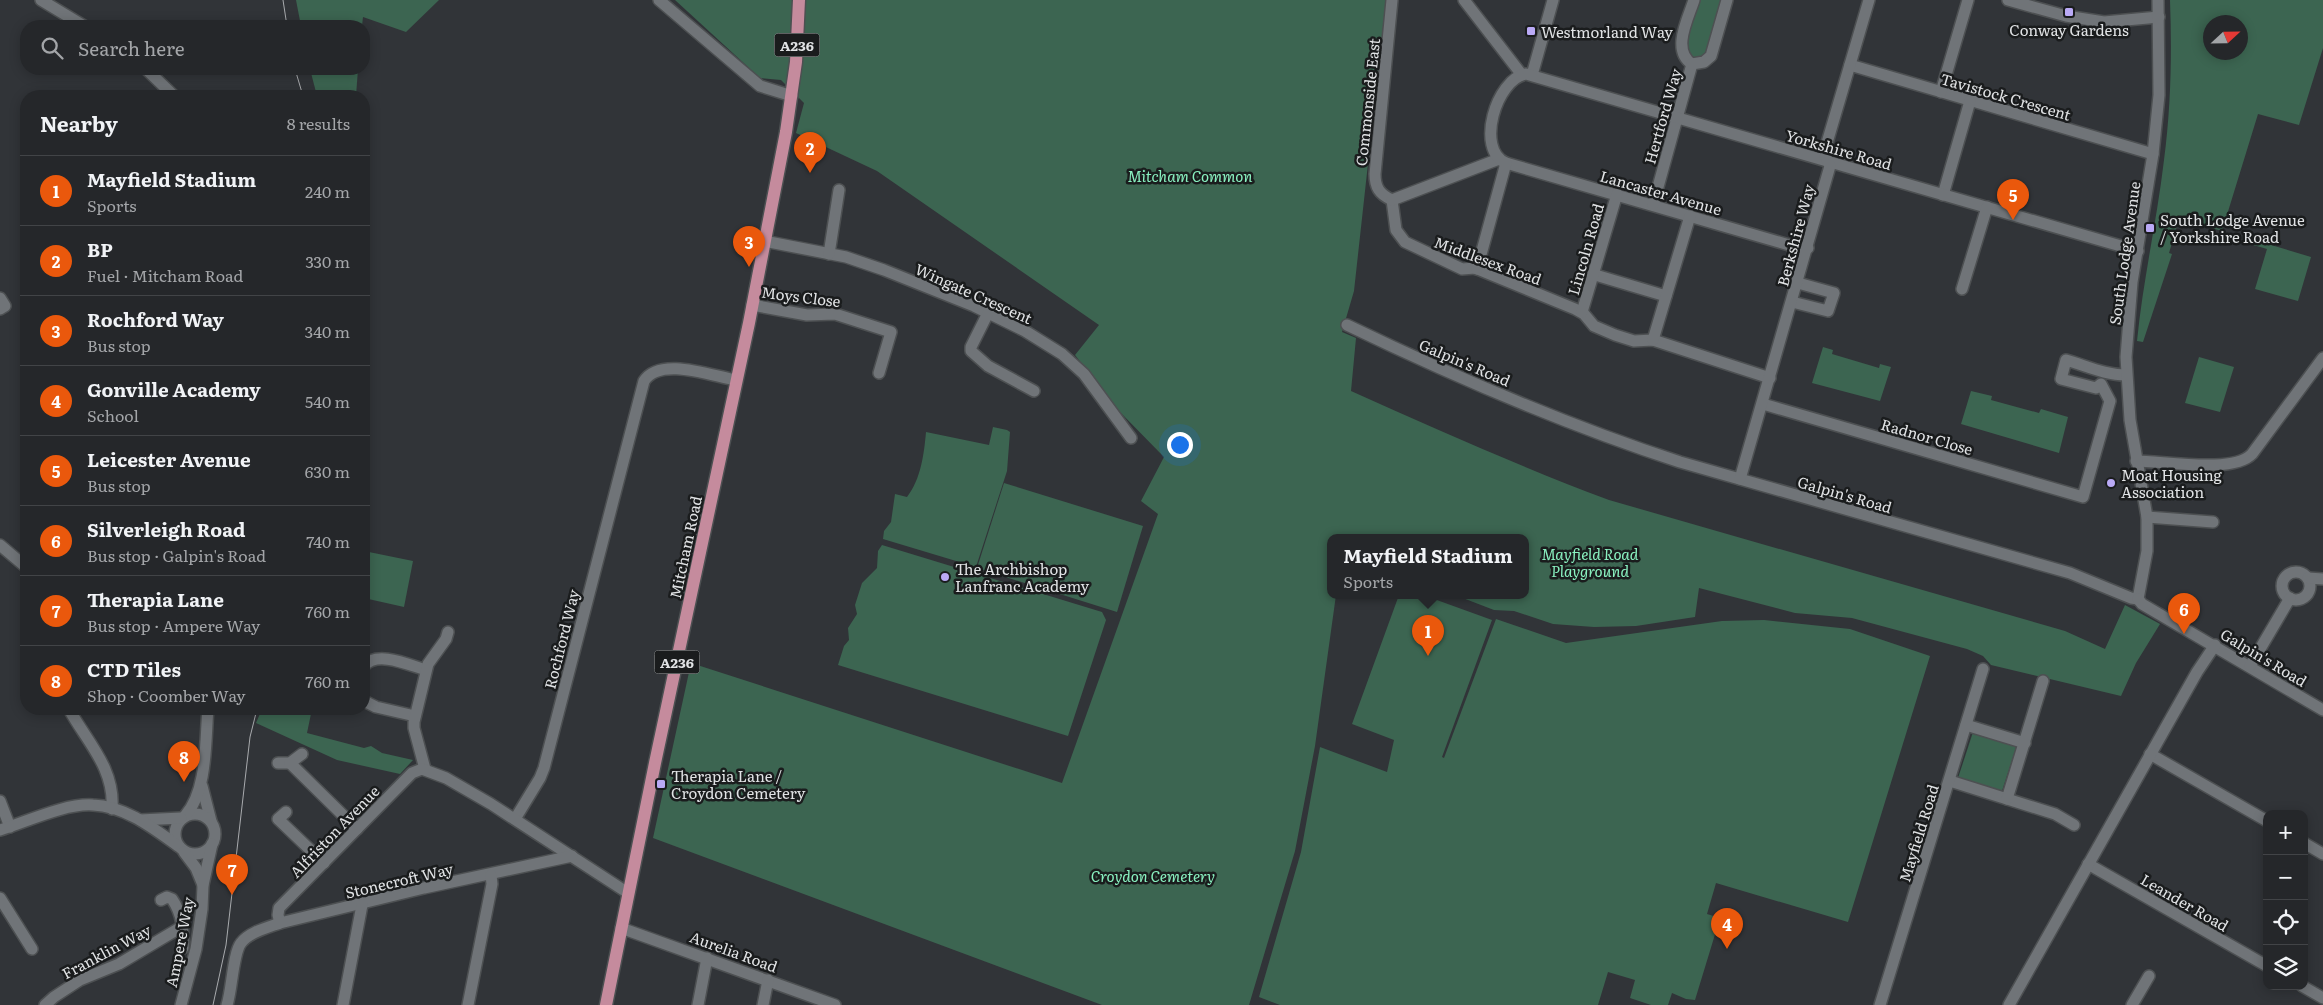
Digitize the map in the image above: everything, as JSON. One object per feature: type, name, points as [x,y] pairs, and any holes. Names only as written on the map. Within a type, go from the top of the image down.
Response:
[{"type":"main road","name":"A236","points":[[792,96],[799,0]]},
{"type":"main road","name":"Mitcham Road","points":[[606,1005],[752,305],[792,96]]},
{"type":"street","points":[[41,0],[74,20]]},
{"type":"street","points":[[659,0],[760,86],[792,96]]},
{"type":"street","name":"Commonside East","points":[[1392,0],[1375,183],[1379,192],[1392,200]]},
{"type":"street","points":[[1464,0],[1527,75]]},
{"type":"street","points":[[1527,75],[1553,0]]},
{"type":"street","name":"Hertford Way","points":[[1694,0],[1681,48],[1684,58],[1692,64],[1704,62],[1711,56],[1727,0]]},
{"type":"street","name":"Berkshire Way","points":[[1740,479],[1808,248],[1830,166],[1824,153],[1869,0]]},
{"type":"street","points":[[1942,92],[1968,0]]},
{"type":"street","points":[[2008,0],[2066,16],[2104,22],[2159,17]]},
{"type":"street","name":"South Lodge Avenue","points":[[2138,599],[2147,551],[2147,517],[2136,461],[2126,375],[2129,314],[2154,154],[2159,95],[2158,0]]},
{"type":"street","name":"Hertford Way","points":[[1652,205],[1692,64]]},
{"type":"street","name":"Tavistock Crescent","points":[[1850,65],[2154,154]]},
{"type":"street","points":[[152,75],[168,90]]},
{"type":"street","points":[[1477,269],[1502,161],[1491,139],[1493,114],[1503,92],[1514,79],[1527,75]]},
{"type":"street","name":"Yorkshire Road","points":[[1527,75],[2138,251]]},
{"type":"street","points":[[1943,195],[1970,101]]},
{"type":"street","points":[[1392,200],[1502,161]]},
{"type":"street","name":"Lancaster Avenue","points":[[1502,161],[1808,248]]},
{"type":"street","points":[[829,254],[839,190]]},
{"type":"street","name":"Lincoln Road","points":[[1582,312],[1617,194]]},
{"type":"street","name":"Middlesex Road","points":[[1392,200],[1395,225],[1405,242],[1462,270],[1477,269],[1582,312],[1594,326],[1616,335],[1634,341],[1653,340],[1770,378]]},
{"type":"street","points":[[1962,289],[1986,207]]},
{"type":"street","points":[[1653,340],[1690,216]]},
{"type":"street","name":"Wingate Crescent","points":[[764,241],[829,254],[908,278],[1031,334],[1072,363],[1096,388],[1131,438]]},
{"type":"street","points":[[1592,274],[1666,296]]},
{"type":"street","points":[[1792,302],[1828,311],[1834,293],[1798,284]]},
{"type":"street","name":"Moys Close","points":[[752,305],[807,315],[835,314],[896,333],[879,373]]},
{"type":"street","points":[[988,313],[971,347],[971,352],[988,366],[1034,391]]},
{"type":"street","name":"Galpin's Road","points":[[1347,325],[1444,370],[1543,412],[1634,447],[2070,573],[2131,598],[2138,599],[2142,604],[2323,710]]},
{"type":"street","points":[[2136,461],[2225,465],[2244,461],[2252,454],[2323,358]]},
{"type":"street","name":"Rochford Way","points":[[515,819],[544,768],[644,381],[652,372],[668,368],[736,380]]},
{"type":"street","name":"Radnor Close","points":[[1762,404],[2083,496],[2110,404],[2103,379],[2126,375]]},
{"type":"street","points":[[2147,517],[2212,522]]},
{"type":"street","points":[[0,545],[20,562]]},
{"type":"street","points":[[2308,578],[2310,585],[2307,594],[2300,599],[2290,598],[2282,588],[2286,576],[2299,572],[2308,578],[2323,579]]},
{"type":"street","points":[[2250,666],[2290,598]]},
{"type":"street","points":[[448,632],[426,670],[415,716],[414,728],[425,769],[457,784],[515,819],[628,893]]},
{"type":"street","points":[[2009,1005],[2088,864],[2098,838],[2150,754],[2197,672],[2215,646]]},
{"type":"street","points":[[370,660],[384,659],[426,670]]},
{"type":"street","name":"Mayfield Road","points":[[1880,1005],[1983,669]]},
{"type":"street","points":[[2007,799],[2043,681]]},
{"type":"street","points":[[370,704],[415,716]]},
{"type":"street","points":[[73,715],[107,770],[112,790],[112,809]]},
{"type":"street","points":[[180,849],[175,841],[175,829],[195,801],[201,784],[207,715]]},
{"type":"street","points":[[1966,725],[2025,743]]},
{"type":"street","points":[[278,763],[290,763],[302,754]]},
{"type":"street","points":[[2150,754],[2263,819]]},
{"type":"street","points":[[290,763],[357,829]]},
{"type":"street","name":"Alfriston Avenue","points":[[280,923],[279,908],[412,773],[425,769]]},
{"type":"street","points":[[1950,781],[2055,814],[2074,825]]},
{"type":"street","points":[[0,801],[5,829],[76,806],[92,804],[112,809],[140,820],[180,849],[199,854],[212,844],[215,832],[201,784]]},
{"type":"street","points":[[286,812],[278,819],[324,863]]},
{"type":"street","points":[[140,820],[201,814],[211,821]]},
{"type":"street","name":"Ampere Way","points":[[182,1005],[200,926],[203,885],[212,844]]},
{"type":"street","points":[[2308,845],[2323,854]]},
{"type":"street","name":"Ampere Way","points":[[180,849],[196,868],[203,885]]},
{"type":"street","name":"Stonecroft Way","points":[[227,1005],[239,946],[246,938],[280,923],[362,905],[424,888],[572,856]]},
{"type":"street","name":"Leander Road","points":[[2088,864],[2263,964]]},
{"type":"street","points":[[468,1005],[491,893],[491,875]]},
{"type":"street","points":[[161,900],[167,897],[172,899],[179,910],[183,926],[183,948]]},
{"type":"street","points":[[0,898],[5,916],[32,949]]},
{"type":"street","points":[[343,1005],[362,905]]},
{"type":"street","name":"Franklin Way","points":[[45,1005],[80,980],[119,964],[183,926]]},
{"type":"street","name":"Aurelia Road","points":[[621,928],[835,1005]]},
{"type":"street","points":[[698,1005],[707,958]]},
{"type":"street","points":[[2132,1005],[2150,976]]},
{"type":"street","points":[[763,1005],[768,980]]},
{"type":"street","points":[[2308,989],[2323,998]]},
{"type":"green space","points":[[296,0],[439,0],[406,32],[363,17],[363,20],[300,20]]},
{"type":"green space","points":[[675,0],[1386,0],[1354,291],[1342,332],[1356,338],[1351,391],[1511,461],[1609,500],[2065,631],[2105,649],[2125,605],[2160,624],[2136,663],[2121,696],[1991,665],[1983,656],[1967,649],[1852,618],[1795,613],[1699,588],[1695,617],[1636,626],[1594,627],[1553,624],[1514,611],[1494,610],[1465,599],[1529,599],[1529,534],[1327,534],[1327,599],[1335,599],[1315,746],[1295,851],[1249,1005],[1102,1005],[653,838],[691,663],[1062,783],[1158,514],[1141,501],[1164,457],[1117,409],[1075,355],[1099,325],[877,171],[796,133],[804,103],[781,80],[760,78]]},
{"type":"green space","points":[[1697,0],[1723,0],[1709,51],[1704,58],[1691,58],[1684,46]]},
{"type":"green space","points":[[2170,0],[2323,0],[2323,48],[2299,125],[2258,114],[2222,231],[2179,219],[2169,253],[2172,254],[2143,342],[2137,341],[2161,183],[2170,80]]},
{"type":"green space","points":[[312,75],[358,75],[356,90],[315,90]]},
{"type":"green space","points":[[2251,239],[2311,257],[2298,301],[2255,289],[2267,249],[2250,244]]},
{"type":"green space","points":[[1823,347],[1833,350],[1832,354],[1879,368],[1880,364],[1891,367],[1880,401],[1812,383]]},
{"type":"green space","points":[[2199,357],[2234,367],[2220,412],[2185,403]]},
{"type":"green space","points":[[1971,391],[1992,396],[1991,400],[2039,413],[2041,409],[2068,417],[2059,453],[1961,424]]},
{"type":"green space","points":[[993,427],[1010,432],[1007,471],[976,567],[883,539],[884,531],[891,522],[895,494],[907,497],[916,482],[923,457],[926,432],[989,445]]},
{"type":"green space","points":[[1004,483],[1143,526],[1117,612],[977,568]]},
{"type":"green space","points":[[882,545],[1102,612],[1106,620],[1068,736],[838,665],[844,646],[849,640],[848,628],[857,614],[855,605],[862,583],[877,568],[878,551]]},
{"type":"green space","points":[[370,552],[413,561],[404,607],[370,599]]},
{"type":"green space","points":[[1398,599],[1434,599],[1492,620],[1442,757],[1444,758],[1496,619],[1566,643],[1722,621],[1764,620],[1850,629],[1930,656],[1848,922],[1716,883],[1707,914],[1720,918],[1695,1000],[1686,999],[1672,993],[1668,1005],[1651,1005],[1630,998],[1635,980],[1608,972],[1598,1005],[1280,1005],[1259,997],[1301,852],[1320,747],[1387,772],[1394,740],[1352,724]]},
{"type":"green space","points":[[259,715],[311,715],[307,733],[364,748],[371,746],[382,753],[413,760],[400,774],[337,760],[256,723]]},
{"type":"green space","points":[[1973,732],[2017,745],[2002,791],[1958,778]]},
{"type":"tram line","points":[[283,0],[286,20]]},
{"type":"tram line","points":[[297,75],[301,90]]},
{"type":"tram line","points":[[213,1005],[226,945],[250,737],[256,715]]},
{"type":"place","name":"Conway Gardens","points":[[2069,12]]},
{"type":"place","name":"Westmorland Way","points":[[1531,31]]},
{"type":"place","name":"BP","points":[[810,173]]},
{"type":"place","name":"Leicester Avenue","points":[[2013,220]]},
{"type":"place","name":"South Lodge Avenue / Yorkshire Road","points":[[2150,228]]},
{"type":"place","name":"Rochford Way","points":[[749,267]]},
{"type":"place","name":"Moat Housing Association","points":[[2111,483]]},
{"type":"place","name":"The Archbishop Lanfranc Academy","points":[[945,577]]},
{"type":"place","name":"Silverleigh Road","points":[[2184,634]]},
{"type":"place","name":"Mayfield Stadium","points":[[1428,656]]},
{"type":"place","name":"CTD Tiles","points":[[184,782]]},
{"type":"place","name":"Therapia Lane / Croydon Cemetery","points":[[661,784]]},
{"type":"place","name":"Therapia Lane","points":[[232,895]]},
{"type":"place","name":"Gonville Academy","points":[[1727,949]]},
{"type":"park label","name":"Mitcham Common","points":[[1190,175]]},
{"type":"park label","name":"Mayfield Road Playground","points":[[1590,562]]},
{"type":"park label","name":"Croydon Cemetery","points":[[1153,875]]}]
